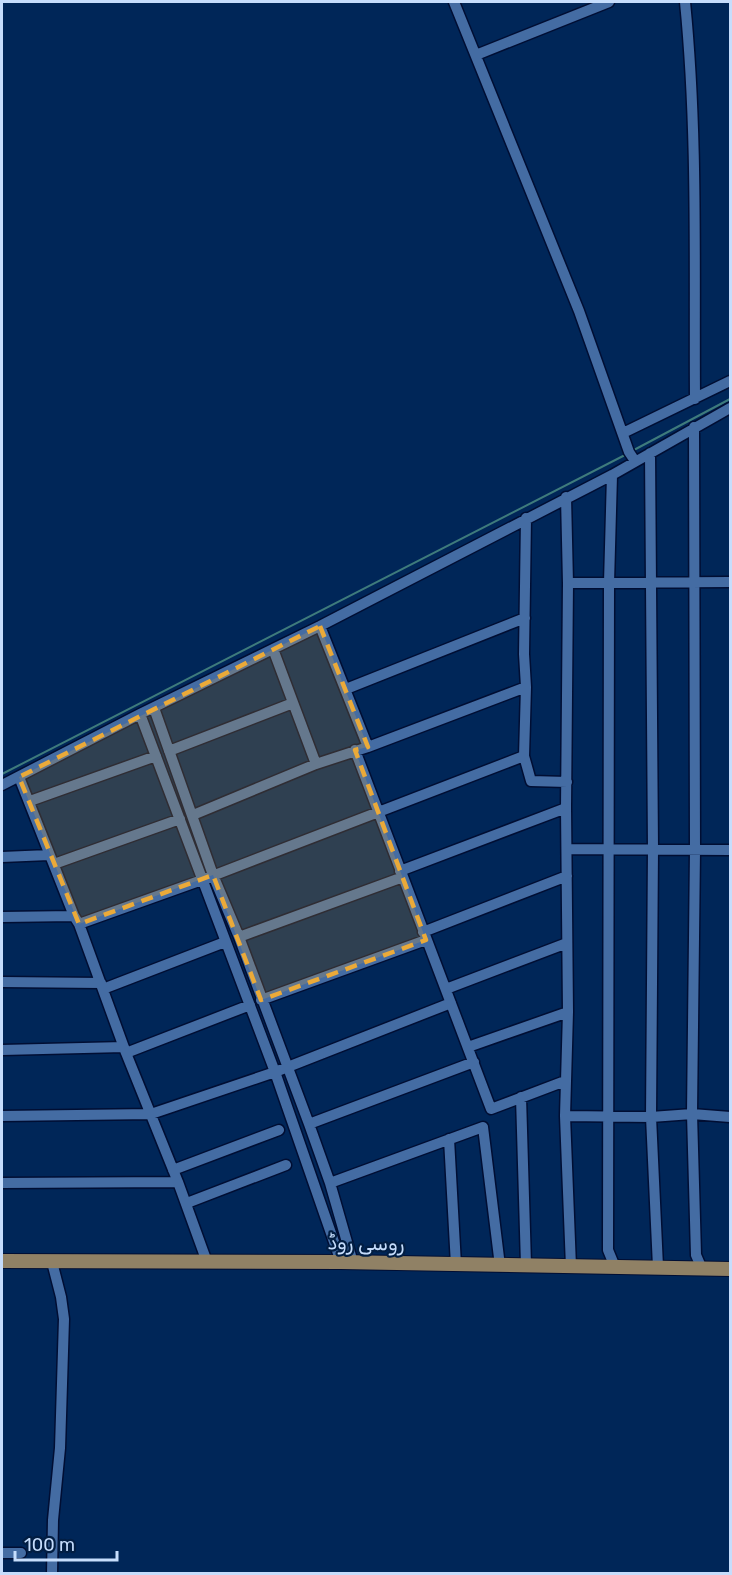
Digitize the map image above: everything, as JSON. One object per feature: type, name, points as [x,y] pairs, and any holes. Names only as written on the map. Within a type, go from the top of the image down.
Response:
[{"type":"main road","name":"روسی روڈ","points":[[2,1261],[347,1262],[730,1269]]},
{"type":"street","points":[[454,2],[579,311],[633,459]]},
{"type":"street","points":[[476,55],[609,2]]},
{"type":"street","points":[[685,2],[689,42],[693,167],[694,399]]},
{"type":"street","points":[[624,436],[730,381]]},
{"type":"street","points":[[2,785],[320,626],[612,475],[633,459],[650,453],[730,408]]},
{"type":"street","points":[[694,427],[695,850],[692,1114],[696,1255],[702,1269]]},
{"type":"street","points":[[650,453],[653,849],[651,1117],[658,1267]]},
{"type":"street","points":[[612,475],[609,583],[608,1250],[615,1267]]},
{"type":"street","points":[[566,497],[568,1012],[565,1116],[571,1267]]},
{"type":"street","points":[[526,518],[524,756],[531,781],[567,782]]},
{"type":"street","points":[[568,583],[730,582]]},
{"type":"street","points":[[346,689],[525,618]]},
{"type":"street","points":[[320,626],[368,747]]},
{"type":"street","points":[[273,649],[316,764]]},
{"type":"street","points":[[193,815],[316,764],[368,747],[526,687]]},
{"type":"street","points":[[169,751],[293,703]]},
{"type":"street","points":[[154,708],[213,875],[239,937],[330,1183],[347,1262]]},
{"type":"street","points":[[140,714],[347,1262]]},
{"type":"street","points":[[355,750],[491,1109],[565,1081]]},
{"type":"street","points":[[30,801],[156,756]]},
{"type":"street","points":[[2,917],[77,920],[202,880],[524,756]]},
{"type":"street","points":[[19,777],[187,1203],[207,1262]]},
{"type":"street","points":[[239,937],[566,808]]},
{"type":"street","points":[[2,856],[52,860],[180,819]]},
{"type":"street","points":[[567,849],[730,850]]},
{"type":"street","points":[[261,1000],[425,936],[567,876]]},
{"type":"street","points":[[2,982],[102,986],[225,942]]},
{"type":"street","points":[[446,989],[567,943]]},
{"type":"street","points":[[2,1116],[151,1114],[275,1072],[451,1003]]},
{"type":"street","points":[[2,1050],[125,1050],[250,1005]]},
{"type":"street","points":[[468,1047],[568,1012]]},
{"type":"street","points":[[309,1124],[474,1062]]},
{"type":"street","points":[[521,1097],[526,1265]]},
{"type":"street","points":[[565,1116],[651,1117],[692,1114],[730,1118]]},
{"type":"street","points":[[330,1183],[483,1127],[500,1266]]},
{"type":"street","points":[[173,1170],[279,1130]]},
{"type":"street","points":[[449,1138],[456,1265]]},
{"type":"street","points":[[187,1203],[286,1165]]},
{"type":"street","points":[[2,1183],[178,1182]]},
{"type":"street","points":[[52,1262],[64,1319],[60,1448],[53,1520],[52,1574]]},
{"type":"street","points":[[2,1553],[21,1553]]},
{"type":"highlighted area","points":[[320,626],[368,747],[355,750],[426,940],[261,1000],[213,875],[79,924],[19,777]]},
{"type":"waterway","points":[[632,451],[730,399]]},
{"type":"waterway","points":[[2,774],[627,454]]}]
